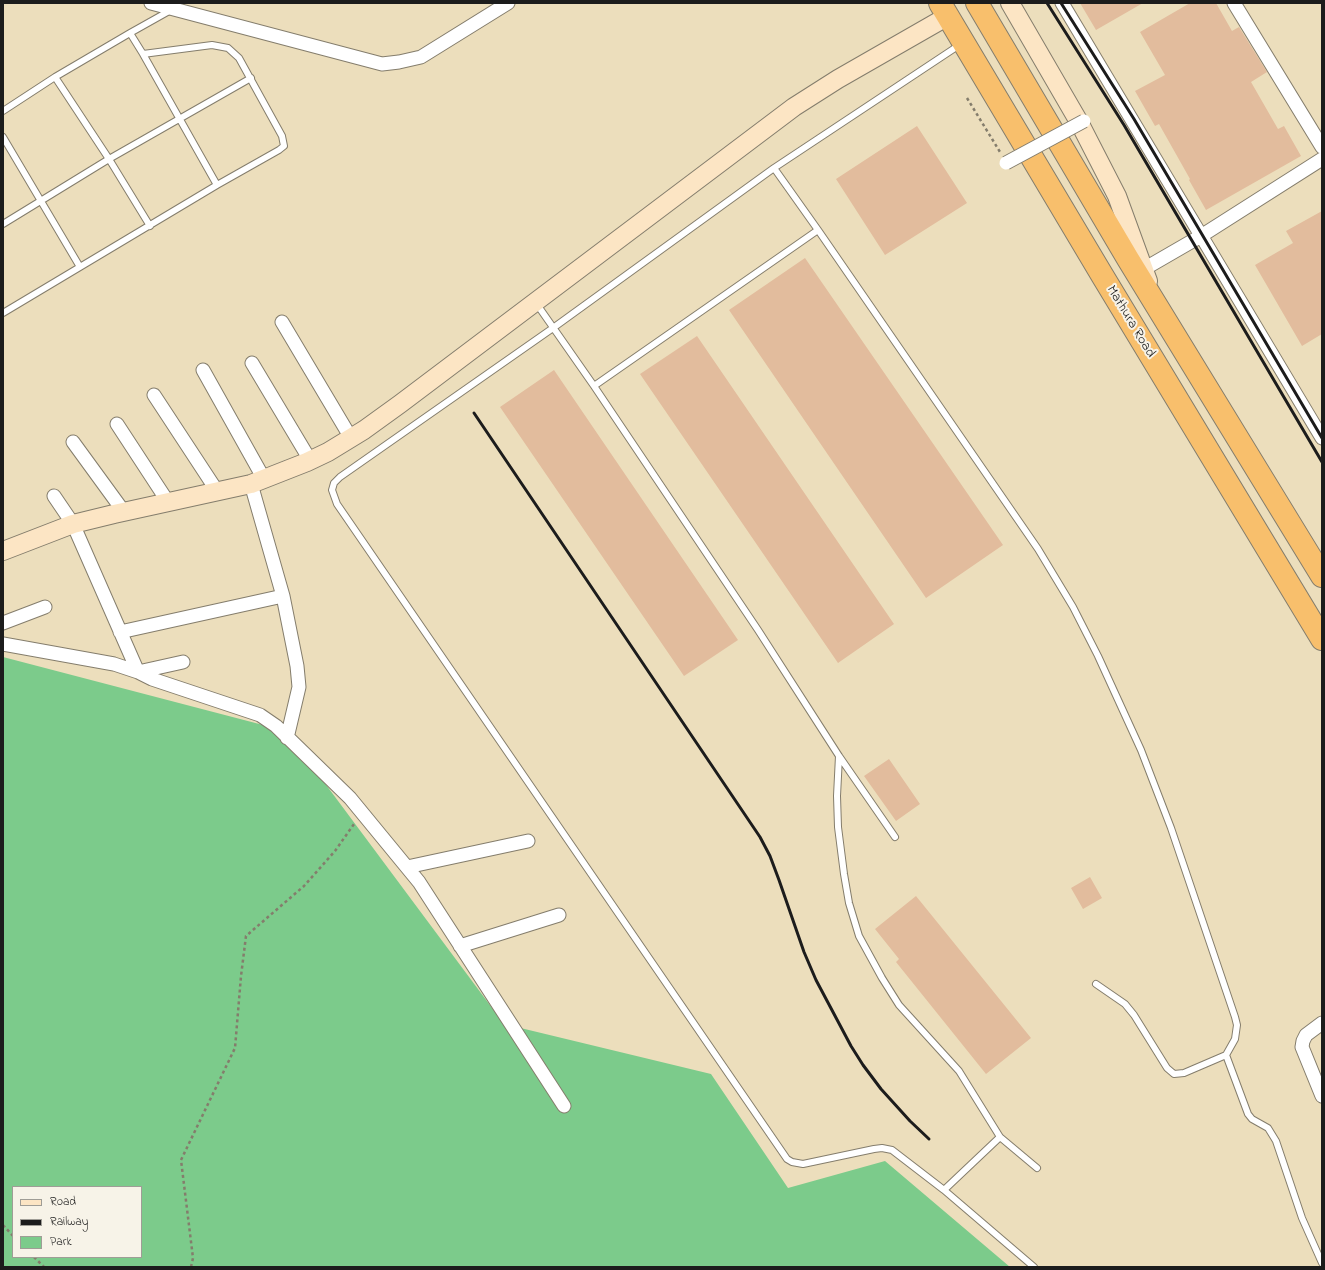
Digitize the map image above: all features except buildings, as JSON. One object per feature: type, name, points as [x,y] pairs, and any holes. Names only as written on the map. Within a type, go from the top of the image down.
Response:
[{"type":"highway","points":[[977,3],[1141,271],[1158,307],[1322,576]]},
{"type":"highway","name":"Mathura Road","points":[[944,10],[1322,639]]},
{"type":"street","points":[[152,3],[382,64],[421,57],[508,3]]},
{"type":"street","points":[[1010,3],[1079,122],[1117,196],[1141,271],[1201,236],[1322,159]]},
{"type":"street","points":[[1062,3],[1322,438]]},
{"type":"street","points":[[1234,3],[1322,147]]},
{"type":"street","points":[[3,551],[74,524],[258,481],[310,460],[352,438],[536,303],[794,107],[944,10]]},
{"type":"street","points":[[1006,163],[1084,120]]},
{"type":"street","points":[[282,322],[352,438]]},
{"type":"street","points":[[252,363],[310,460]]},
{"type":"street","points":[[203,370],[258,481],[297,666],[299,687],[287,738]]},
{"type":"street","points":[[154,395],[218,491]]},
{"type":"street","points":[[117,424],[168,502]]},
{"type":"street","points":[[73,442],[124,512]]},
{"type":"street","points":[[54,496],[74,524],[138,672]]},
{"type":"street","points":[[120,632],[283,596]]},
{"type":"street","points":[[3,623],[45,607]]},
{"type":"street","points":[[3,644],[114,664],[138,672],[152,679],[260,715],[276,726],[350,798],[419,882],[564,1106]]},
{"type":"street","points":[[138,672],[183,662]]},
{"type":"street","points":[[407,867],[528,841]]},
{"type":"street","points":[[460,946],[559,915]]},
{"type":"street","points":[[1322,1023],[1306,1035],[1302,1047],[1322,1096]]},
{"type":"lane","points":[[3,111],[130,32],[174,9]]},
{"type":"lane","points":[[130,32],[217,185]]},
{"type":"lane","points":[[964,42],[774,168],[553,328],[340,477],[334,483],[332,490],[337,504],[783,1155],[792,1162],[803,1164],[874,1149],[882,1148],[892,1150],[944,1190],[1034,1267]]},
{"type":"lane","points":[[3,313],[284,146],[282,136],[240,58],[228,48],[212,45],[143,54]]},
{"type":"lane","points":[[56,77],[150,226]]},
{"type":"lane","points":[[3,224],[109,159],[250,78]]},
{"type":"lane","points":[[3,137],[80,267]]},
{"type":"lane","points":[[774,168],[1038,549],[1073,607],[1098,656],[1141,750],[1168,821],[1235,1017],[1237,1025],[1233,1046],[1226,1055],[1184,1073],[1174,1074],[1167,1068],[1134,1015],[1125,1004],[1096,984]]},
{"type":"lane","points":[[594,386],[818,230]]},
{"type":"lane","points":[[536,303],[594,386],[758,630],[838,756],[895,837]]},
{"type":"lane","points":[[838,756],[838,827],[849,903],[859,936],[882,978],[899,1004],[959,1071],[1000,1137],[1037,1168]]},
{"type":"lane","points":[[1226,1055],[1248,1114],[1252,1119],[1268,1128],[1276,1140],[1302,1218],[1322,1263]]},
{"type":"lane","points":[[944,1190],[1000,1137]]},
{"type":"path","points":[[967,98],[1006,163]]},
{"type":"path","points":[[191,1267],[193,1258],[181,1160],[235,1048],[246,936],[304,886],[335,851],[362,812]]},
{"type":"path","points":[[3,1225],[12,1235]]},
{"type":"path","points":[[35,1258],[44,1267]]},
{"type":"green space","points":[[3,657],[286,731],[504,1024],[711,1074],[788,1188],[885,1161],[1010,1267],[3,1267]]},
{"type":"railway","points":[[1047,3],[1124,125],[1322,462]]},
{"type":"railway","points":[[1061,3],[1134,119],[1322,438]]},
{"type":"railway","points":[[474,413],[760,837],[770,856],[804,952],[816,980],[851,1046],[881,1089],[910,1121],[929,1139]]}]
